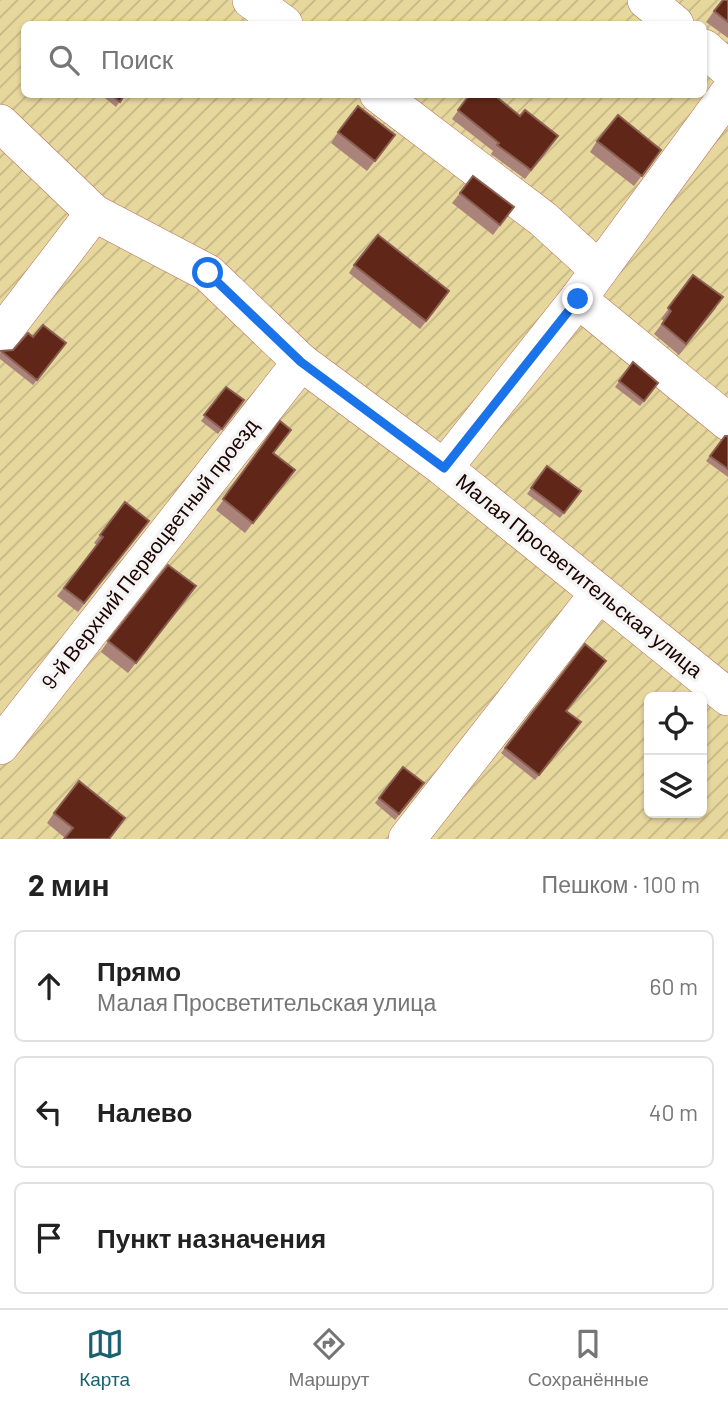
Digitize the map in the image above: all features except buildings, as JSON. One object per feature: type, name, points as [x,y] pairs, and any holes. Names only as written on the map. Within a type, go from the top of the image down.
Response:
[{"type":"lane","points":[[251,0],[280,21]]},
{"type":"lane","points":[[646,0],[671,21]]},
{"type":"lane","points":[[707,51],[728,69]]},
{"type":"lane","points":[[444,468],[588,285],[728,94]]},
{"type":"lane","points":[[383,98],[543,219],[588,285],[728,422]]},
{"type":"lane","name":"Малая Просветительская улица","points":[[0,123],[94,212],[208,273],[301,362],[444,468],[728,698]]},
{"type":"lane","points":[[0,336],[94,212]]},
{"type":"lane","name":"9-й Верхний Первоцветный проезд","points":[[0,746],[301,362]]},
{"type":"lane","points":[[407,839],[599,593]]},
{"type":"shaded area","points":[[0,0],[728,0],[728,839],[0,839]]},
{"type":"route","points":[[208,273],[301,362],[444,468],[578,299]]}]
